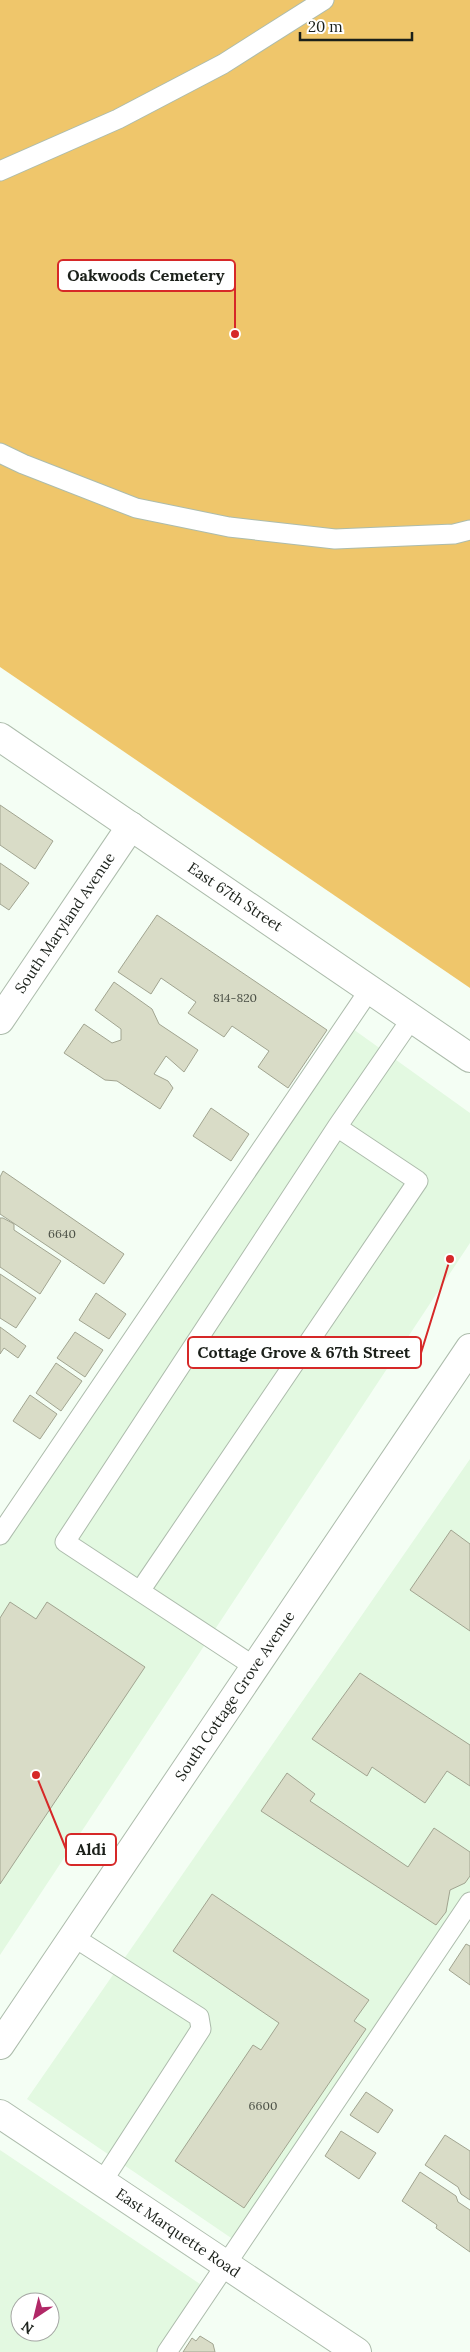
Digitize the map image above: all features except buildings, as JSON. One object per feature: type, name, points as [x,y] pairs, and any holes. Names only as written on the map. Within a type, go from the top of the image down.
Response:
[{"type":"street","name":"East 67th Street","points":[[0,737],[470,1058]]},
{"type":"street","name":"South Maryland Avenue","points":[[0,1020],[131,826]]},
{"type":"street","name":"South Cottage Grove Avenue","points":[[0,2044],[470,1348]]},
{"type":"street","name":"East Marquette Road","points":[[0,2114],[357,2352]]},
{"type":"lane","points":[[0,171],[118,119],[214,69],[324,0]]},
{"type":"lane","points":[[0,453],[23,464],[136,508],[229,527],[335,539],[454,534],[470,530]]},
{"type":"lane","points":[[0,1535],[370,989]]},
{"type":"lane","points":[[255,1667],[65,1542],[337,1127],[412,1018]]},
{"type":"lane","points":[[140,1591],[418,1181],[337,1127]]},
{"type":"lane","points":[[167,2352],[470,1902]]},
{"type":"lane","points":[[72,1936],[199,2017],[201,2029],[102,2182]]},
{"type":"shaded area","points":[[0,0],[470,0],[470,988],[0,667]]},
{"type":"shaded area","points":[[346,1024],[470,1113],[470,1243],[0,1955],[0,1535]]},
{"type":"shaded area","points":[[470,1459],[470,1902],[240,2244],[27,2099]]},
{"type":"shaded area","points":[[0,2150],[209,2290],[167,2352],[0,2352]]},
{"type":"place","name":"Oakwoods Cemetery","points":[[235,334]]},
{"type":"place","name":"Cottage Grove & 67th Street","points":[[450,1259]]},
{"type":"place","name":"Aldi","points":[[36,1775]]}]
